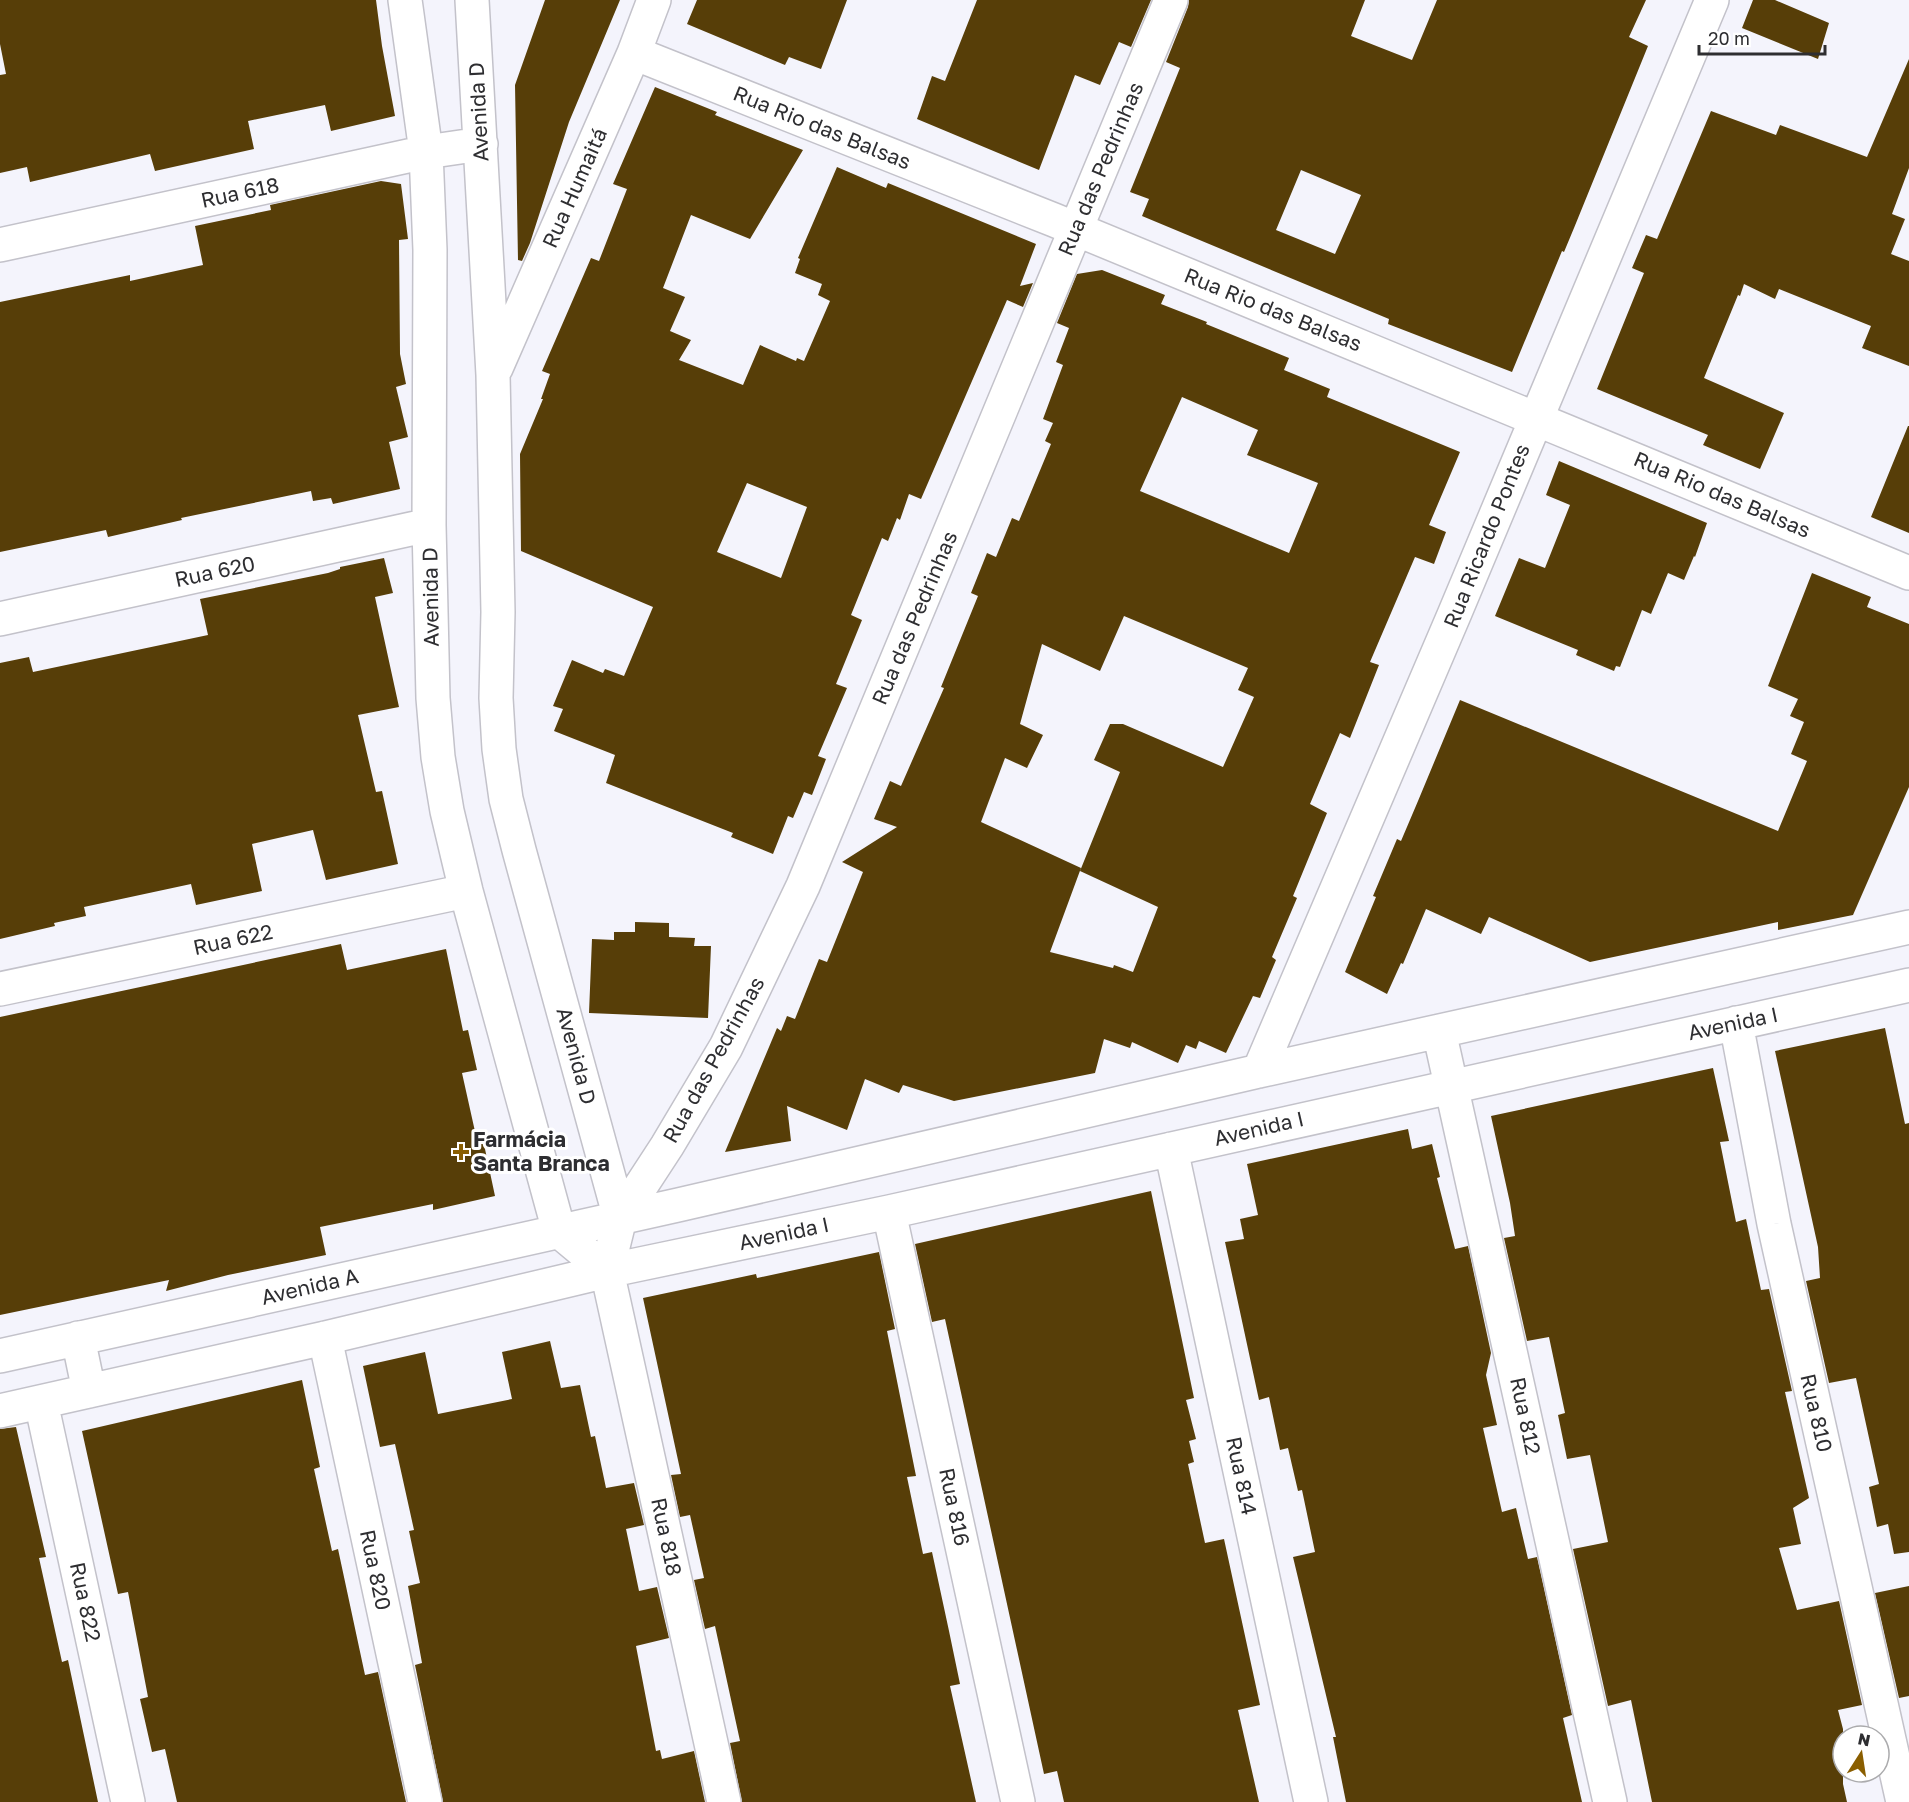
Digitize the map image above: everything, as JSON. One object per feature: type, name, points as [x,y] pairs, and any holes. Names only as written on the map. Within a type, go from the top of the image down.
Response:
[{"type":"street","name":"Avenida D","points":[[405,0],[426,152],[430,250],[429,525],[433,698],[438,757],[447,811],[466,891],[559,1231]]},
{"type":"street","name":"Avenida D","points":[[472,0],[493,375],[498,612],[496,698],[506,799],[620,1218],[608,1271]]},
{"type":"street","name":"Rua Humaitá","points":[[493,375],[634,53],[654,0]]},
{"type":"street","name":"Rua das Pedrinhas","points":[[620,1218],[667,1146],[726,1047],[803,886],[1171,0]]},
{"type":"street","name":"Rua Ricardo Pontes","points":[[1259,1071],[1454,615],[1712,0]]},
{"type":"street","name":"Rua Rio das Balsas","points":[[634,53],[1076,229],[1536,417],[1909,573]]},
{"type":"street","name":"Rua 618","points":[[0,245],[426,152],[481,144]]},
{"type":"street","name":"Rua 620","points":[[0,619],[429,525]]},
{"type":"street","name":"Rua 622","points":[[0,989],[466,891]]},
{"type":"street","points":[[620,1218],[1439,1031],[1906,921]]},
{"type":"street","name":"Avenida I","points":[[608,1271],[889,1212],[1909,985]]},
{"type":"street","name":"Rua 810","points":[[1736,1023],[1774,1224],[1903,1802]]},
{"type":"street","name":"Rua 812","points":[[1439,1031],[1610,1802]]},
{"type":"street","name":"Rua 814","points":[[1171,1149],[1311,1802]]},
{"type":"street","name":"Rua 816","points":[[889,1212],[1018,1802]]},
{"type":"street","name":"Avenida A","points":[[0,1356],[620,1218]]},
{"type":"street","points":[[559,1231],[608,1271]]},
{"type":"street","points":[[0,1411],[608,1271]]},
{"type":"street","name":"Rua 818","points":[[608,1271],[724,1802]]},
{"type":"street","points":[[78,1338],[89,1391]]},
{"type":"street","name":"Rua 820","points":[[325,1338],[425,1802]]},
{"type":"street","name":"Rua 822","points":[[42,1402],[128,1802]]},
{"type":"building","points":[[0,0],[376,0],[395,116],[331,131],[325,105],[248,121],[254,149],[155,171],[150,154],[30,182],[27,167],[0,173],[0,75],[6,74],[0,44]]},
{"type":"building","points":[[545,0],[620,0],[569,122],[530,243],[522,261],[518,260],[515,85]]},
{"type":"building","points":[[697,0],[847,0],[821,69],[789,57],[785,65],[687,24]]},
{"type":"building","points":[[977,0],[1151,0],[1131,47],[1119,42],[1100,85],[1075,75],[1039,170],[917,119],[932,76],[945,81]]},
{"type":"building","points":[[1189,0],[1365,0],[1351,36],[1412,60],[1437,0],[1646,0],[1629,37],[1648,46],[1512,372],[1388,324],[1389,319],[1142,216],[1149,199],[1130,192],[1180,68],[1166,62]],"holes":[[[1301,170],[1361,195],[1335,254],[1276,230]]]},
{"type":"building","points":[[1753,0],[1775,0],[1829,23],[1818,59],[1742,28]]},
{"type":"building","points":[[1909,59],[1909,168],[1892,214],[1905,219],[1891,254],[1909,261],[1909,366],[1862,348],[1871,326],[1779,289],[1775,299],[1744,284],[1704,378],[1784,413],[1760,469],[1703,445],[1708,435],[1597,389],[1644,273],[1632,268],[1646,235],[1657,239],[1711,111],[1776,135],[1780,125],[1867,157]]},
{"type":"building","points":[[655,87],[717,112],[715,115],[803,150],[750,239],[691,215],[663,288],[685,297],[670,331],[691,340],[679,360],[743,385],[760,345],[796,361],[797,358],[804,361],[830,301],[818,295],[822,284],[795,273],[800,259],[798,258],[837,167],[886,188],[888,183],[1036,244],[1020,286],[1033,283],[1023,307],[1007,300],[921,499],[909,494],[900,520],[897,518],[888,541],[882,538],[851,615],[862,620],[836,684],[847,688],[818,756],[826,759],[812,795],[804,792],[793,818],[788,816],[773,854],[731,837],[733,833],[606,783],[615,755],[554,731],[563,709],[553,706],[572,660],[603,673],[605,669],[624,676],[653,607],[521,551],[520,454],[543,399],[541,399],[550,374],[542,371],[591,258],[599,261],[627,189],[613,184]],"holes":[[[747,483],[807,507],[781,578],[717,552]]]},
{"type":"building","points":[[381,181],[401,184],[408,239],[399,240],[400,354],[406,384],[396,387],[408,437],[389,442],[400,489],[333,504],[331,498],[313,501],[311,491],[181,518],[182,520],[108,537],[106,530],[0,552],[0,302],[130,275],[130,281],[203,265],[195,226],[271,210],[270,205]]},
{"type":"building","points":[[1102,270],[1165,295],[1161,304],[1289,358],[1284,370],[1330,389],[1327,397],[1460,452],[1429,525],[1446,532],[1434,564],[1415,557],[1370,662],[1379,665],[1350,738],[1340,733],[1310,804],[1327,813],[1293,896],[1297,898],[1272,957],[1276,960],[1260,998],[1253,996],[1226,1053],[1199,1041],[1196,1049],[1186,1045],[1178,1063],[1132,1042],[1130,1048],[1104,1039],[1095,1073],[954,1101],[903,1085],[899,1093],[865,1079],[847,1130],[787,1106],[791,1141],[725,1152],[777,1028],[781,1031],[787,1016],[795,1019],[819,959],[827,962],[863,872],[842,862],[897,827],[874,819],[890,781],[901,786],[944,688],[941,687],[978,596],[971,593],[987,553],[996,557],[1012,518],[1019,521],[1051,444],[1045,441],[1053,423],[1043,419],[1063,365],[1056,362],[1069,328],[1057,323],[1077,274]],"holes":[[[1182,397],[1258,430],[1247,455],[1318,483],[1289,553],[1140,491]],[[1124,616],[1248,668],[1238,690],[1254,697],[1223,767],[1123,724],[1110,724],[1094,760],[1120,772],[1080,871],[1158,907],[1133,972],[1114,965],[1113,968],[1050,952],[1081,868],[981,822],[1005,758],[1027,768],[1043,735],[1020,724],[1042,644],[1100,671]]]},
{"type":"building","points":[[1909,426],[1909,533],[1871,517]]},
{"type":"building","points":[[1559,461],[1707,523],[1684,580],[1668,573],[1651,614],[1642,610],[1620,667],[1616,666],[1614,671],[1576,655],[1578,650],[1495,616],[1519,558],[1545,568],[1570,505],[1546,495]]},
{"type":"building","points":[[384,558],[393,593],[375,597],[399,707],[358,715],[376,792],[382,791],[398,864],[326,880],[313,830],[252,844],[262,891],[196,905],[191,884],[84,907],[86,916],[0,939],[0,663],[29,657],[33,672],[208,635],[200,599],[328,573],[340,567]]},
{"type":"building","points":[[1812,573],[1871,597],[1867,607],[1909,624],[1909,787],[1853,915],[1778,930],[1778,922],[1590,962],[1489,917],[1481,934],[1426,909],[1403,964],[1401,963],[1387,994],[1345,972],[1397,839],[1401,841],[1460,700],[1778,831],[1807,761],[1791,754],[1804,722],[1790,716],[1798,699],[1768,686]]},
{"type":"building","points":[[635,922],[669,923],[669,937],[695,938],[694,946],[711,946],[708,1018],[589,1013],[592,939],[614,940],[614,932],[635,932]]},
{"type":"building","points":[[341,944],[347,970],[446,949],[463,1031],[468,1030],[477,1070],[462,1073],[476,1136],[482,1135],[495,1196],[433,1210],[433,1204],[320,1227],[326,1255],[228,1275],[166,1291],[169,1280],[0,1315],[0,1017]]},
{"type":"building","points":[[1885,1028],[1905,1124],[1909,1123],[1909,1552],[1894,1554],[1888,1524],[1877,1527],[1869,1487],[1879,1484],[1856,1378],[1829,1383],[1806,1281],[1820,1278],[1818,1247],[1775,1051]]},
{"type":"building","points":[[1713,1068],[1729,1141],[1720,1142],[1736,1222],[1746,1219],[1761,1290],[1769,1289],[1792,1391],[1785,1392],[1809,1498],[1793,1508],[1801,1544],[1779,1548],[1797,1610],[1839,1601],[1862,1705],[1838,1710],[1842,1724],[1831,1724],[1831,1784],[1843,1784],[1847,1802],[1652,1802],[1631,1700],[1608,1706],[1573,1549],[1608,1542],[1590,1455],[1567,1459],[1558,1415],[1565,1413],[1549,1337],[1527,1341],[1504,1238],[1515,1236],[1491,1116]]},
{"type":"building","points":[[1408,1129],[1412,1149],[1432,1144],[1440,1177],[1437,1178],[1455,1249],[1468,1246],[1491,1353],[1486,1375],[1497,1425],[1483,1428],[1502,1512],[1516,1508],[1528,1559],[1537,1557],[1572,1715],[1563,1718],[1582,1802],[1346,1802],[1333,1737],[1336,1737],[1293,1557],[1315,1552],[1302,1490],[1298,1491],[1288,1448],[1280,1450],[1269,1397],[1259,1400],[1225,1242],[1244,1239],[1240,1219],[1258,1215],[1247,1164]]},
{"type":"building","points":[[1151,1191],[1194,1398],[1186,1400],[1196,1439],[1189,1441],[1194,1462],[1188,1464],[1205,1543],[1224,1539],[1260,1705],[1238,1710],[1259,1802],[1064,1802],[1057,1771],[1044,1774],[945,1319],[932,1322],[915,1244]]},
{"type":"building","points":[[879,1252],[895,1329],[887,1331],[916,1476],[907,1477],[923,1554],[932,1552],[949,1631],[960,1684],[950,1686],[976,1802],[742,1802],[730,1743],[740,1741],[715,1626],[705,1629],[694,1580],[704,1578],[690,1515],[680,1517],[671,1475],[681,1474],[643,1298],[756,1274],[757,1278]]},
{"type":"building","points":[[550,1341],[561,1388],[580,1385],[591,1437],[595,1436],[606,1488],[634,1483],[644,1525],[626,1529],[639,1591],[657,1587],[669,1638],[636,1646],[656,1751],[660,1750],[662,1759],[694,1751],[705,1802],[443,1802],[415,1665],[422,1663],[408,1586],[420,1583],[409,1531],[414,1530],[395,1444],[380,1447],[363,1366],[425,1352],[438,1414],[512,1399],[502,1352]]},
{"type":"building","points":[[302,1380],[320,1467],[314,1469],[332,1551],[338,1549],[365,1675],[378,1672],[406,1802],[177,1802],[165,1749],[152,1752],[140,1699],[148,1697],[128,1592],[118,1594],[82,1431]]},
{"type":"building","points":[[16,1427],[46,1557],[39,1558],[62,1662],[68,1660],[98,1802],[0,1802],[0,1429]]},
{"type":"building","points":[[1909,1586],[1909,1696],[1899,1698],[1875,1593]]},
{"type":"place","name":"Farmácia Santa Branca","points":[[461,1152]]}]
